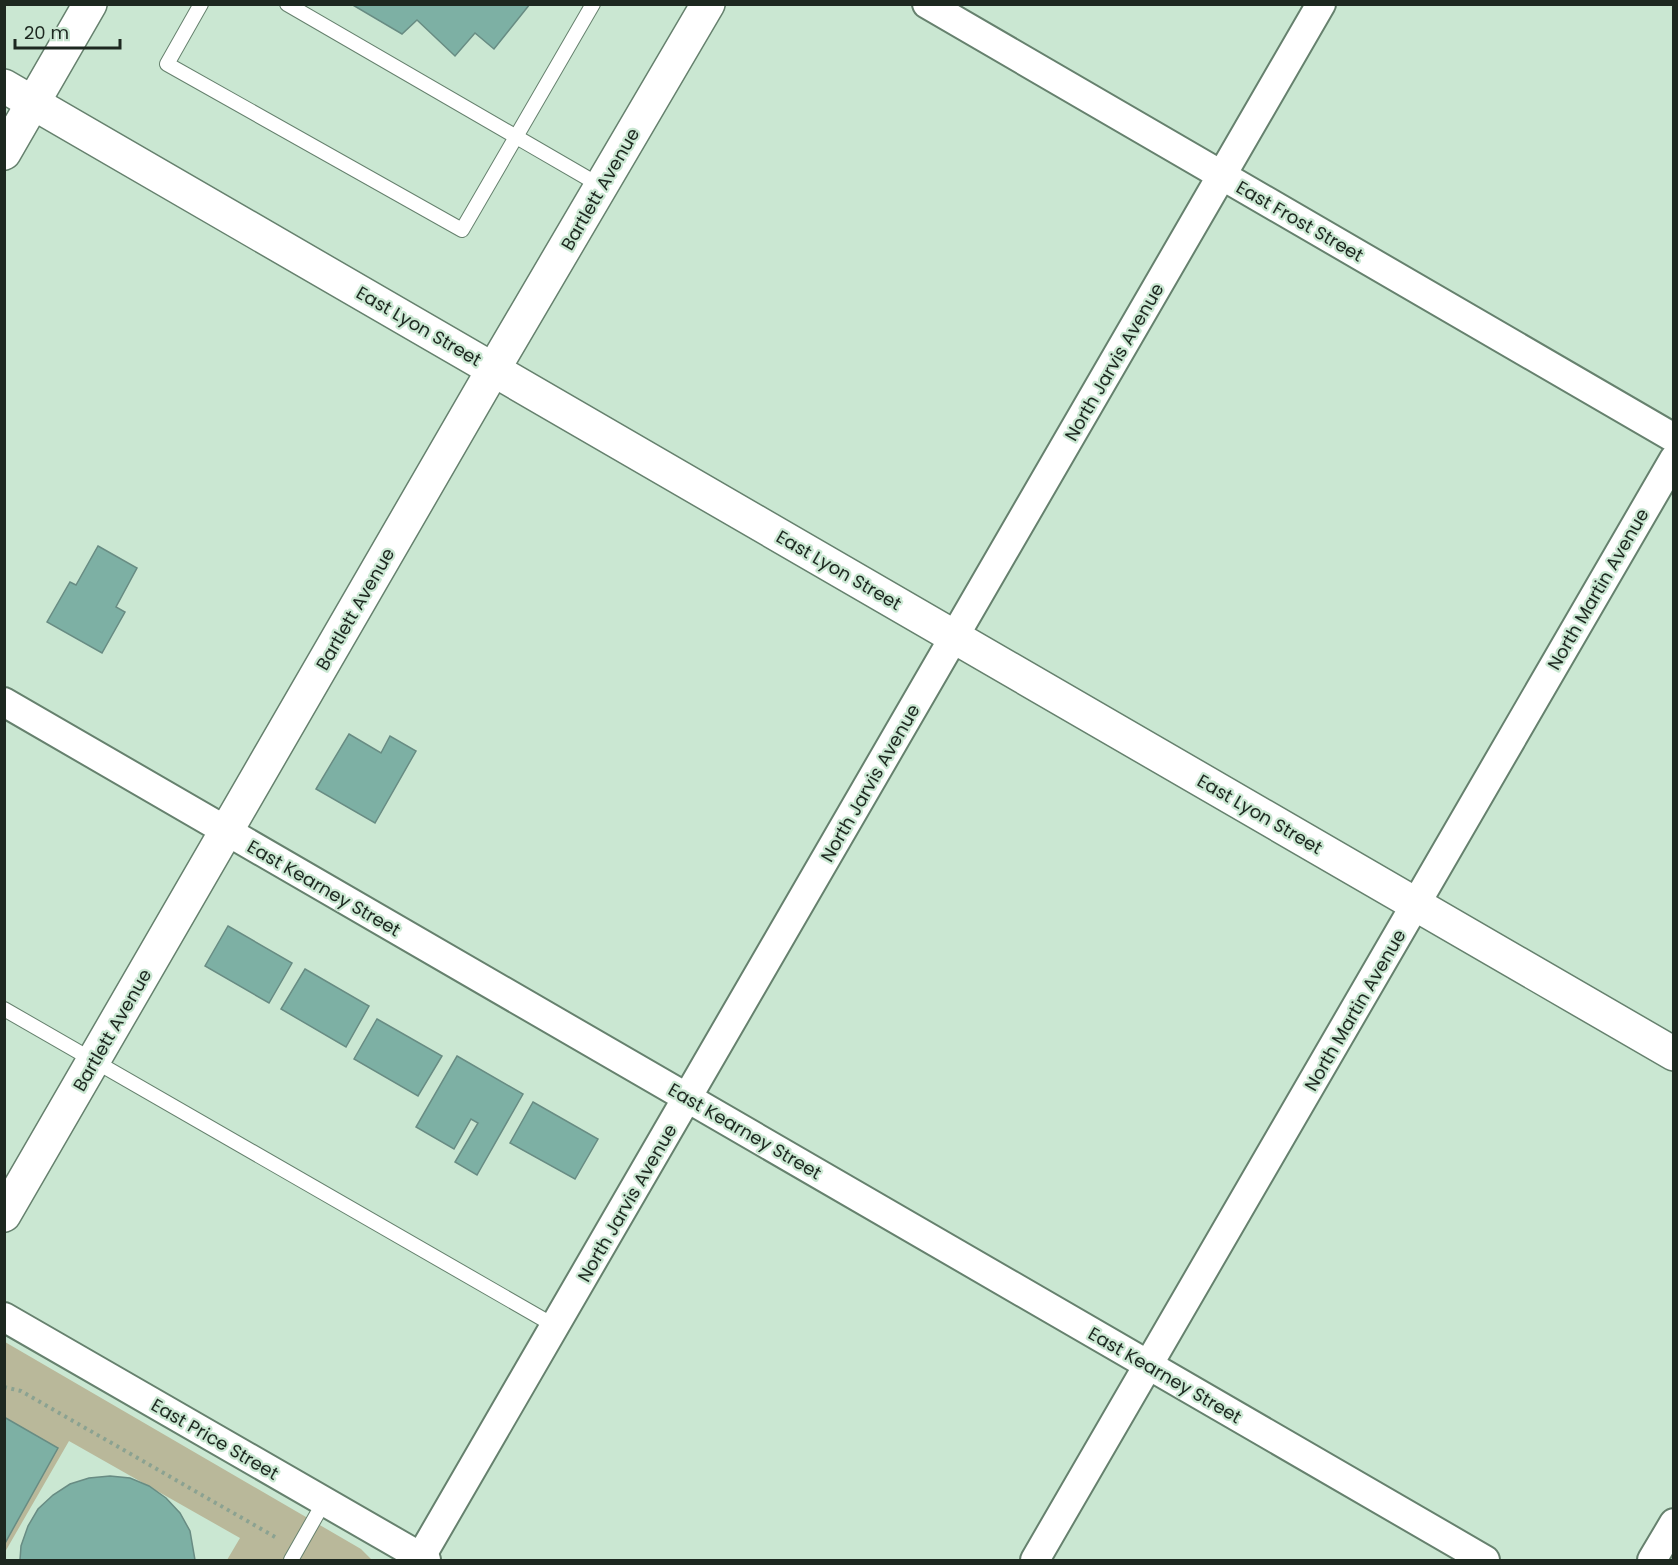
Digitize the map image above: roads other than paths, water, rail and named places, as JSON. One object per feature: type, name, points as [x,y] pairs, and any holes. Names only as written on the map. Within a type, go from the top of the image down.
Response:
[{"type":"main road","points":[[4,153],[90,4]]},
{"type":"main road","name":"Bartlett Avenue","points":[[4,1215],[708,4]]},
{"type":"main road","name":"East Lyon Street","points":[[4,87],[1674,1054]]},
{"type":"street","name":"East Frost Street","points":[[927,4],[1674,438]]},
{"type":"street","name":"North Jarvis Avenue","points":[[422,1560],[555,1326],[1321,4]]},
{"type":"street","name":"North Martin Avenue","points":[[1035,1560],[1674,459]]},
{"type":"street","name":"East Kearney Street","points":[[4,702],[1485,1560]]},
{"type":"street","name":"East Price Street","points":[[4,1317],[422,1560]]},
{"type":"street","points":[[1652,1560],[1674,1523]]},
{"type":"lane","points":[[201,4],[167,64],[462,230],[593,4]]},
{"type":"lane","points":[[287,4],[601,186]]},
{"type":"lane","points":[[4,1009],[555,1326]]},
{"type":"lane","points":[[291,1560],[324,1502]]}]
